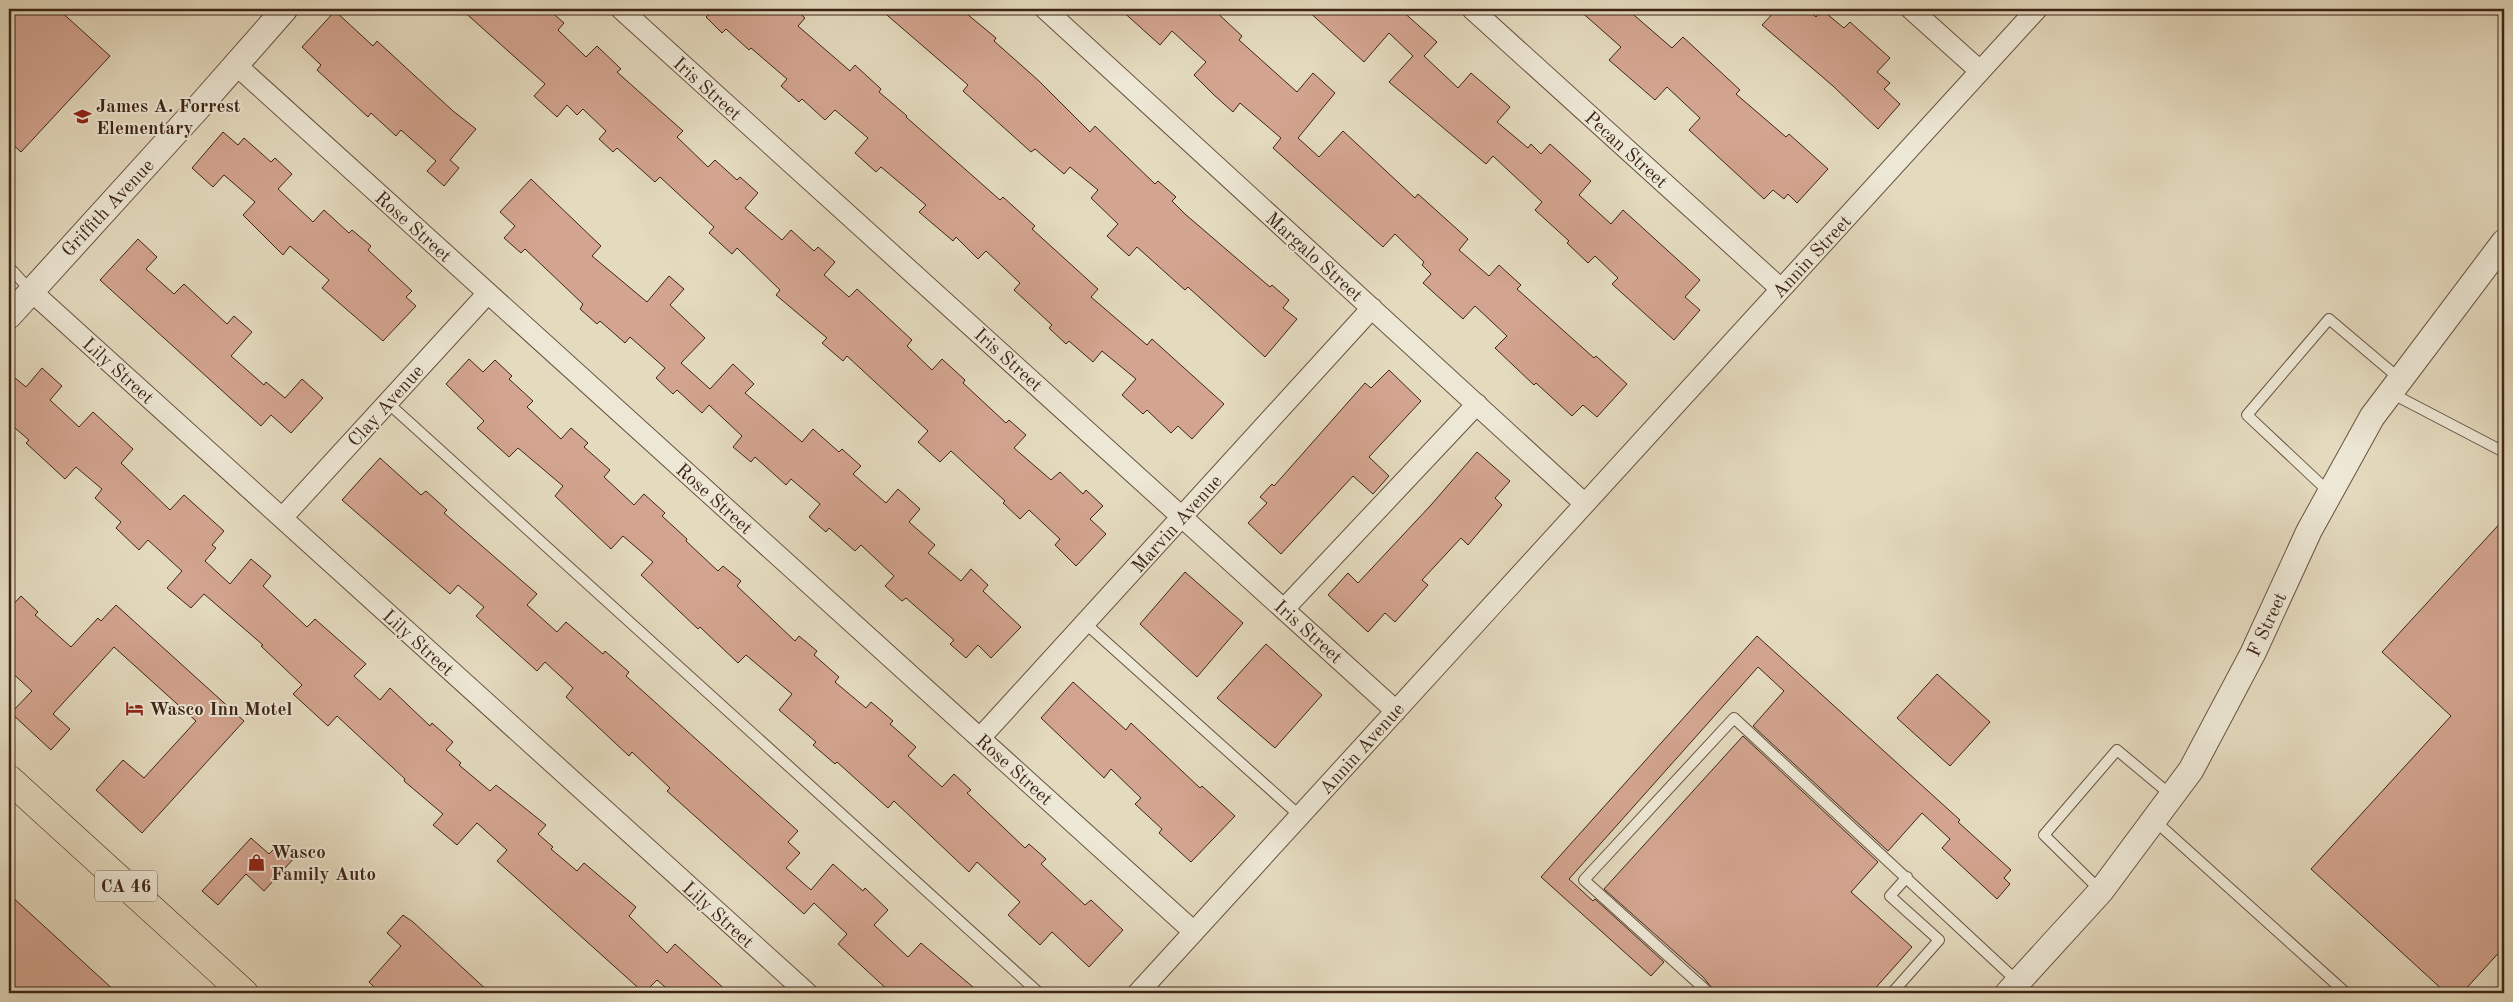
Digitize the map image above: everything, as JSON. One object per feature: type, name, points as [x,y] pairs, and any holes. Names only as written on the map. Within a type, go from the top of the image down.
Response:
[{"type":"highway","name":"CA 46","points":[[9,779],[244,993]]},
{"type":"street","name":"Griffith Avenue","points":[[9,316],[285,9]]},
{"type":"street","name":"Iris Street","points":[[621,9],[1396,710]]},
{"type":"street","name":"Margalo Street","points":[[1045,9],[1584,503]]},
{"type":"street","name":"Pecan Street","points":[[1472,9],[1781,289]]},
{"type":"street","points":[[1911,9],[1980,71]]},
{"type":"street","name":"Annin Street","points":[[1584,503],[2037,9]]},
{"type":"street","name":"Rose Street","points":[[235,64],[1194,932]]},
{"type":"street","name":"F Street","points":[[2014,988],[2101,892],[2191,770],[2253,652],[2309,530],[2372,417],[2504,242]]},
{"type":"street","name":"Lily Street","points":[[31,291],[807,993]]},
{"type":"street","name":"Clay Avenue","points":[[282,518],[488,293]]},
{"type":"street","name":"Marvin Avenue","points":[[980,738],[1372,308]]},
{"type":"street","points":[[1284,609],[1477,404]]},
{"type":"street","name":"Annin Avenue","points":[[1138,993],[1584,503]]},
{"type":"lane","points":[[9,267],[31,291]]},
{"type":"lane","points":[[2330,493],[2248,415],[2329,319],[2395,386],[2504,452]]},
{"type":"lane","points":[[388,403],[1039,993]]},
{"type":"lane","points":[[1085,623],[1300,816]]},
{"type":"lane","points":[[1709,993],[1584,880],[1734,718],[1907,878],[2014,988]]},
{"type":"lane","points":[[2101,892],[2044,835],[2117,750],[2172,796]]},
{"type":"lane","points":[[2154,820],[2346,993]]},
{"type":"lane","points":[[1892,993],[1939,940],[1890,896],[1907,878]]},
{"type":"building","points":[[16,9],[58,9],[110,56],[21,152],[9,141],[9,17]]},
{"type":"building","points":[[461,9],[548,9],[564,23],[558,30],[586,57],[597,46],[621,69],[617,72],[683,131],[677,137],[708,167],[715,160],[737,180],[740,177],[758,193],[745,208],[782,240],[791,230],[814,251],[818,247],[835,262],[824,275],[849,297],[857,289],[912,340],[907,346],[932,370],[942,359],[965,380],[963,383],[1006,423],[1009,420],[1026,435],[1014,448],[1051,480],[1060,472],[1083,494],[1086,490],[1103,506],[1090,519],[1106,534],[1076,566],[1055,545],[1060,539],[1029,510],[1020,519],[1003,503],[1005,501],[951,451],[940,462],[918,442],[928,431],[847,356],[843,361],[822,343],[827,338],[776,295],[780,290],[737,248],[732,254],[709,233],[714,227],[660,177],[655,182],[617,148],[613,152],[599,139],[606,131],[583,109],[577,115],[567,105],[557,117],[534,96],[545,84]]},
{"type":"building","points":[[714,9],[795,9],[805,18],[798,26],[850,71],[855,65],[881,89],[879,92],[906,117],[1000,200],[1003,197],[1035,226],[1032,229],[1098,289],[1091,297],[1147,345],[1152,339],[1224,404],[1192,439],[1178,426],[1171,433],[1147,410],[1143,414],[1122,395],[1136,379],[1102,351],[1093,362],[1069,341],[1066,344],[1049,328],[1052,325],[1014,290],[1020,283],[986,251],[978,259],[956,237],[953,241],[919,212],[926,205],[881,167],[876,172],[855,153],[868,138],[835,110],[825,120],[802,99],[799,102],[781,86],[787,79],[751,48],[749,50],[726,29],[722,33],[706,17]]},
{"type":"building","points":[[880,9],[961,9],[996,38],[994,41],[1039,81],[1090,132],[1095,126],[1155,184],[1158,181],[1176,197],[1172,201],[1185,214],[1270,287],[1272,285],[1289,300],[1283,308],[1297,319],[1265,357],[1188,287],[1185,290],[1137,247],[1129,256],[1107,236],[1118,224],[1091,198],[1098,190],[1070,167],[1064,174],[1035,149],[1031,152],[963,91],[968,85]]},
{"type":"building","points":[[1120,9],[1213,9],[1242,36],[1239,40],[1297,92],[1313,73],[1335,93],[1298,138],[1319,157],[1343,131],[1415,198],[1418,194],[1468,239],[1459,250],[1489,276],[1499,265],[1521,285],[1517,289],[1594,358],[1596,356],[1627,384],[1597,417],[1583,405],[1572,416],[1536,383],[1534,385],[1495,348],[1507,336],[1475,306],[1463,319],[1423,283],[1431,274],[1422,265],[1424,262],[1395,234],[1383,247],[1273,148],[1281,138],[1240,103],[1233,112],[1214,95],[1194,75],[1206,62],[1172,31],[1160,45]]},
{"type":"building","points":[[1306,9],[1400,9],[1437,42],[1424,56],[1458,88],[1471,73],[1510,107],[1497,122],[1528,148],[1531,144],[1541,154],[1550,144],[1591,181],[1579,195],[1611,224],[1623,210],[1700,280],[1685,297],[1700,310],[1674,340],[1612,284],[1618,278],[1595,256],[1588,263],[1567,243],[1569,241],[1535,210],[1542,202],[1493,156],[1486,164],[1389,82],[1413,56],[1389,33],[1364,62]]},
{"type":"building","points":[[1578,9],[1627,9],[1672,48],[1683,37],[1740,90],[1736,94],[1786,137],[1789,134],[1828,169],[1797,203],[1788,194],[1784,199],[1773,190],[1764,199],[1689,130],[1700,118],[1667,87],[1655,100],[1609,60],[1621,47]]},
{"type":"building","points":[[1777,9],[1807,9],[1816,17],[1822,10],[1844,28],[1850,22],[1890,58],[1877,72],[1890,83],[1884,89],[1900,104],[1878,129],[1833,86],[1762,25]]},
{"type":"building","points":[[335,11],[373,46],[377,41],[453,111],[476,129],[450,160],[459,168],[444,186],[427,171],[436,161],[401,130],[396,136],[371,113],[368,117],[317,70],[321,65],[302,47]]},
{"type":"building","points":[[223,132],[238,145],[244,138],[271,162],[275,158],[292,174],[278,189],[313,222],[324,210],[349,233],[352,230],[371,246],[368,250],[412,291],[406,297],[416,306],[383,341],[322,288],[329,280],[290,246],[283,255],[243,215],[255,202],[224,175],[213,187],[192,168]]},
{"type":"building","points":[[531,179],[601,246],[592,256],[647,302],[669,276],[684,289],[670,305],[705,338],[681,363],[710,389],[733,364],[754,384],[745,393],[802,442],[813,429],[839,452],[842,449],[861,466],[853,474],[886,503],[898,489],[920,509],[909,522],[935,545],[928,553],[961,581],[971,569],[988,585],[983,591],[1021,627],[991,658],[978,645],[966,658],[950,644],[954,640],[906,598],[902,601],[885,586],[894,576],[861,545],[855,551],[829,528],[826,532],[809,517],[820,504],[791,479],[786,485],[755,457],[751,462],[733,447],[742,436],[709,405],[702,413],[677,390],[673,394],[656,378],[665,368],[630,337],[625,343],[600,321],[597,324],[580,309],[583,304],[525,249],[521,253],[504,238],[515,226],[500,212]]},
{"type":"building","points":[[138,239],[157,257],[146,269],[174,294],[184,284],[227,324],[234,316],[252,332],[231,356],[264,385],[266,382],[285,398],[302,379],[323,398],[291,433],[271,415],[261,426],[100,280]]},
{"type":"building","points":[[469,359],[483,372],[495,360],[512,376],[509,379],[533,401],[527,407],[561,439],[571,428],[588,443],[584,447],[610,470],[604,477],[634,505],[644,494],[665,513],[662,516],[687,539],[686,541],[718,571],[723,566],[741,581],[737,586],[795,641],[799,636],[817,651],[814,655],[839,677],[835,682],[866,708],[871,702],[893,721],[890,724],[916,747],[908,756],[942,787],[954,774],[971,790],[967,793],[1025,848],[1029,844],[1046,859],[1041,864],[1085,905],[1091,900],[1123,930],[1089,967],[1052,932],[1040,945],[1008,915],[1020,902],[977,862],[969,872],[894,801],[888,808],[837,762],[835,764],[813,745],[816,742],[779,710],[792,694],[746,655],[738,663],[700,627],[698,629],[641,575],[653,562],[623,536],[611,549],[555,496],[563,486],[518,448],[509,457],[477,428],[484,421],[446,384]]},
{"type":"building","points":[[42,368],[62,386],[50,400],[79,427],[93,412],[133,449],[121,463],[170,510],[184,495],[224,531],[212,545],[216,548],[205,561],[230,584],[251,559],[271,576],[263,586],[307,627],[315,619],[366,664],[354,676],[380,700],[390,688],[430,726],[432,723],[453,742],[446,750],[461,763],[459,765],[490,791],[496,785],[546,825],[538,834],[553,847],[551,849],[577,871],[584,863],[636,907],[629,916],[667,953],[675,944],[729,993],[672,993],[657,980],[644,993],[497,861],[507,850],[477,823],[457,845],[433,825],[443,814],[404,781],[405,779],[337,716],[328,726],[293,694],[302,685],[261,646],[263,645],[204,594],[191,608],[167,588],[182,571],[148,540],[139,550],[116,528],[121,522],[95,498],[102,489],[76,467],[65,479],[26,443],[29,440],[9,423],[9,373],[26,387]]},
{"type":"building","points":[[1389,370],[1421,401],[1369,457],[1389,476],[1373,494],[1353,476],[1281,554],[1248,523],[1267,503],[1260,497],[1272,484],[1274,486],[1365,383],[1371,388]]},
{"type":"building","points":[[1477,452],[1510,481],[1495,498],[1502,505],[1468,545],[1461,538],[1422,580],[1428,585],[1395,622],[1385,613],[1368,632],[1328,595],[1348,573],[1358,583],[1431,505]]},
{"type":"building","points":[[380,458],[421,495],[426,491],[447,510],[444,513],[537,594],[527,605],[557,632],[566,622],[603,654],[605,651],[629,672],[626,676],[798,831],[788,842],[800,853],[786,868],[811,890],[833,864],[863,891],[865,888],[888,910],[874,925],[908,957],[921,943],[980,993],[891,993],[838,944],[847,934],[814,903],[804,914],[667,791],[670,788],[632,752],[629,756],[566,697],[573,688],[545,662],[537,671],[476,616],[484,607],[458,585],[450,594],[342,500]]},
{"type":"building","points":[[2504,519],[2504,947],[2462,993],[2446,993],[2311,869],[2451,716],[2382,652]]},
{"type":"building","points":[[1185,572],[1243,623],[1197,677],[1140,624]]},
{"type":"building","points":[[21,596],[38,612],[35,615],[71,647],[98,618],[101,621],[116,605],[244,721],[142,833],[96,790],[123,760],[144,778],[196,721],[114,647],[53,714],[70,729],[51,750],[11,713],[32,691],[9,670],[9,609]]},
{"type":"building","points":[[1757,636],[1960,820],[1958,822],[2011,870],[2004,878],[2010,884],[1997,899],[1942,848],[1950,839],[1922,813],[1888,851],[1753,726],[1784,691],[1758,667],[1569,879],[1593,901],[1595,899],[1664,962],[1651,976],[1541,877]]},
{"type":"building","points":[[1266,644],[1322,695],[1275,748],[1217,698]]},
{"type":"building","points":[[1937,674],[1990,722],[1950,766],[1897,718]]},
{"type":"building","points":[[1073,682],[1126,730],[1131,723],[1200,788],[1202,786],[1235,816],[1191,862],[1159,833],[1162,829],[1135,804],[1141,798],[1111,769],[1104,778],[1041,718]]},
{"type":"building","points":[[1743,736],[1878,862],[1851,892],[1912,947],[1871,993],[1716,993],[1703,977],[1604,889]]},
{"type":"building","points":[[251,838],[269,854],[280,843],[295,857],[264,891],[246,874],[218,905],[202,891]]},
{"type":"building","points":[[9,894],[117,993],[9,993]]},
{"type":"building","points":[[403,915],[490,993],[380,993],[369,982],[401,946],[387,933]]},
{"type":"place","name":"James A. Forrest Elementary","points":[[82,116]]},
{"type":"place","name":"Wasco Inn Motel","points":[[135,708]]},
{"type":"place","name":"Wasco Family Auto","points":[[257,862]]}]
